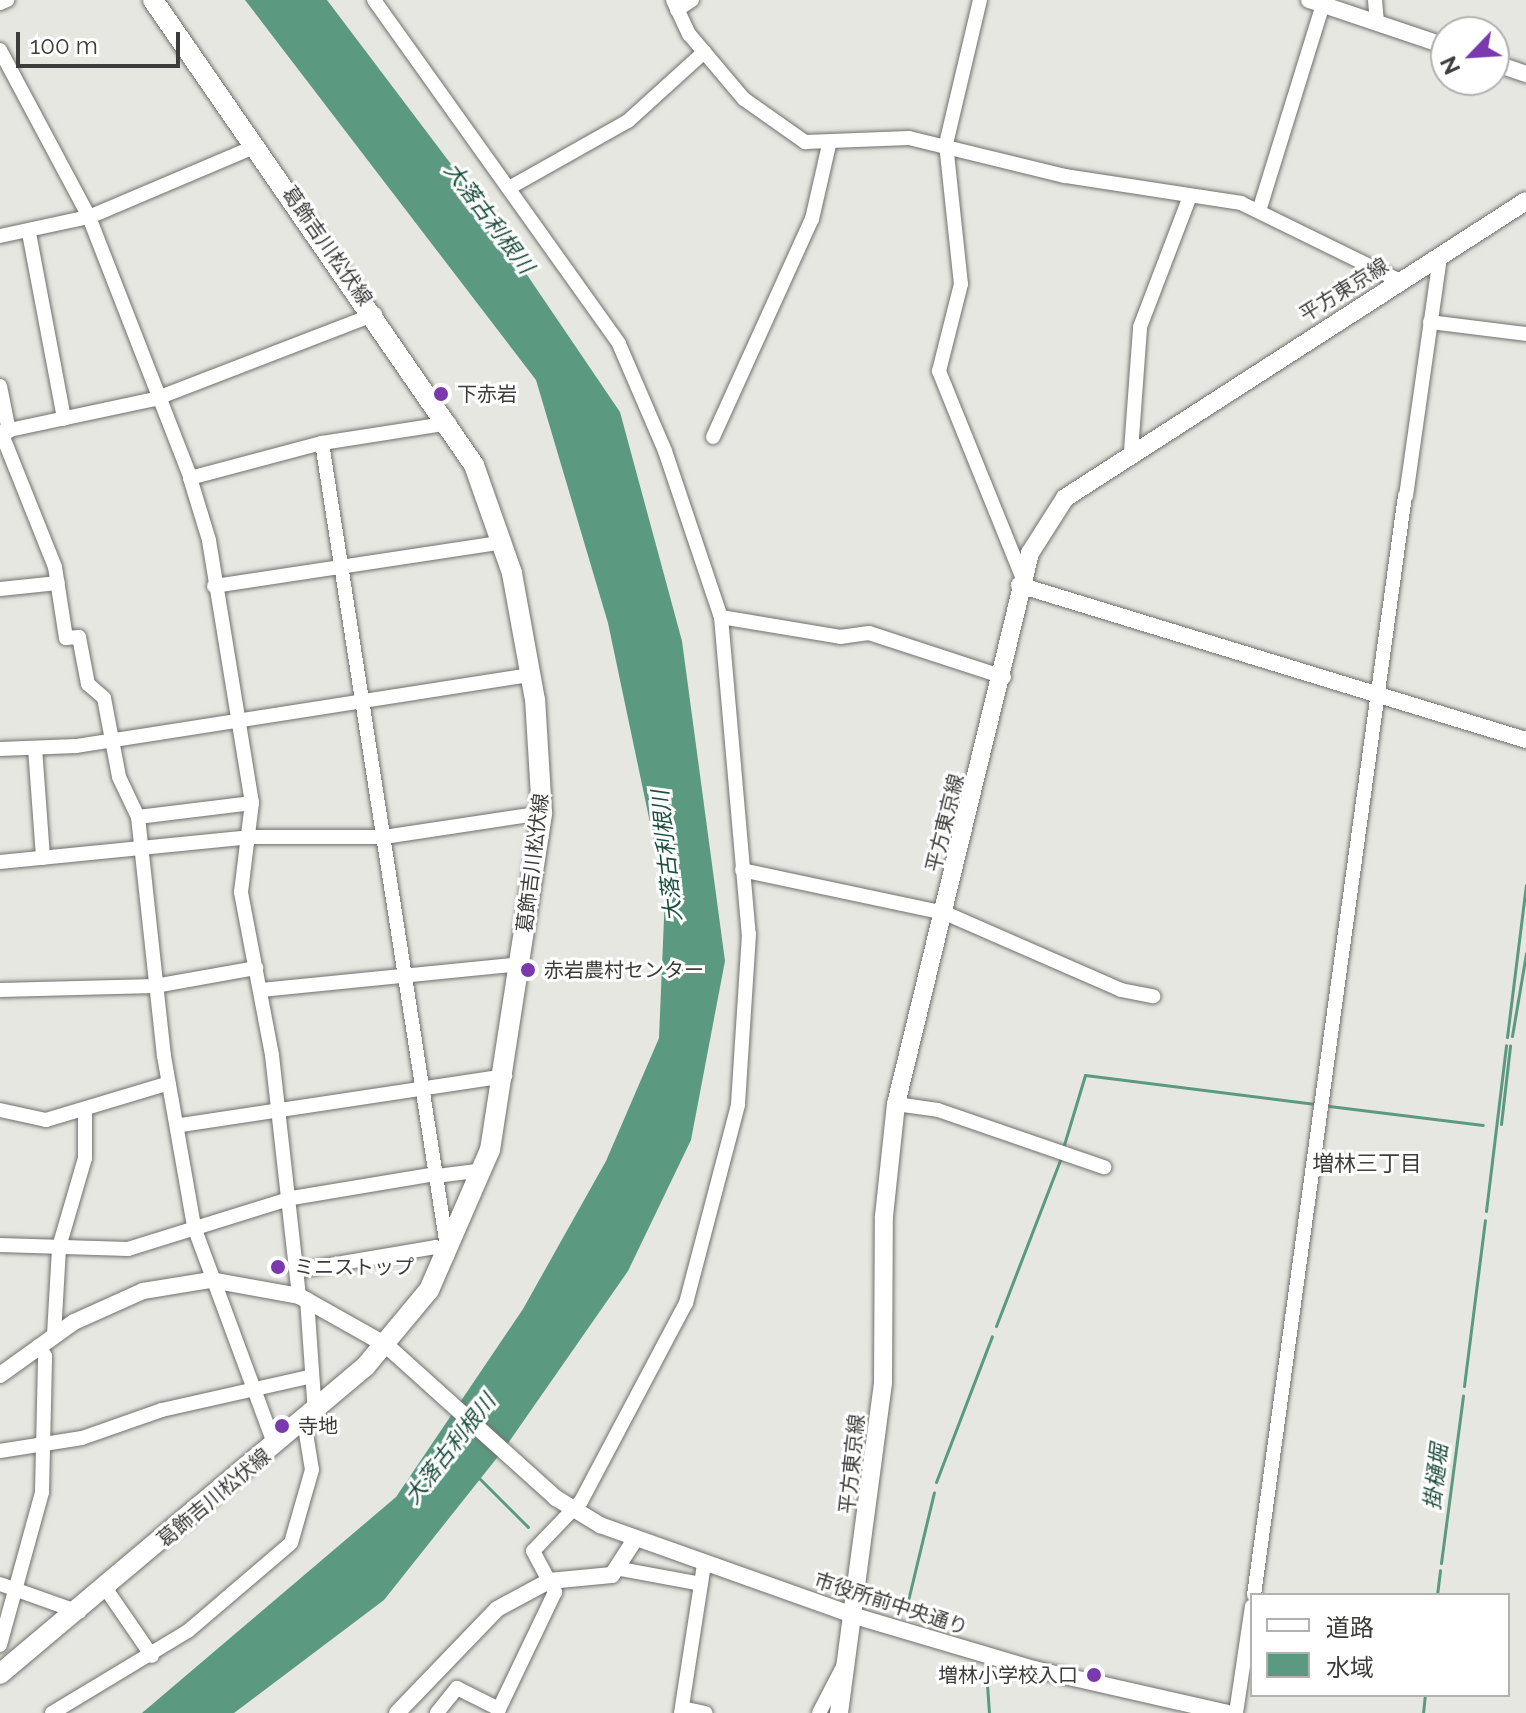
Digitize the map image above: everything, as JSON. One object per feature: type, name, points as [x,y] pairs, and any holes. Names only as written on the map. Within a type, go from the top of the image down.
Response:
[{"type":"main road","name":"葛飾吉川松伏線","points":[[0,1674],[79,1612],[275,1446],[386,1345],[448,1255],[484,1170],[505,1076],[542,813],[531,675],[504,542],[449,423],[153,0]]},
{"type":"main road","name":"平方東京線","points":[[839,1713],[855,1616],[883,1382],[884,1216],[896,1104],[1004,677],[1020,581],[1043,526],[1065,498],[1131,451],[1526,201]]},
{"type":"street","points":[[0,3],[7,0]]},
{"type":"street","points":[[374,0],[619,344],[665,451],[721,617],[749,934],[738,1105],[686,1303],[572,1510],[533,1551],[555,1592],[499,1709],[457,1688],[437,1713]]},
{"type":"street","points":[[692,0],[675,5],[704,52],[744,99],[805,142],[829,145],[909,138],[946,144],[1065,176],[1190,196],[1259,211],[1400,281]]},
{"type":"street","points":[[980,0],[946,144],[961,284],[939,371],[1020,581],[1526,740]]},
{"type":"street","points":[[1375,0],[1377,22]]},
{"type":"street","points":[[1259,211],[1316,2],[1430,40]]},
{"type":"street","points":[[0,50],[89,217],[155,399],[191,478],[214,586],[233,718],[252,803],[241,892],[261,990],[301,1270],[312,1470],[291,1543],[152,1656],[52,1713]]},
{"type":"street","points":[[509,188],[628,121],[704,52]]},
{"type":"street","points":[[713,437],[812,219],[829,145]]},
{"type":"street","points":[[0,236],[29,233],[89,217],[256,146]]},
{"type":"street","points":[[1131,451],[1140,327],[1190,196]]},
{"type":"street","points":[[29,233],[64,419]]},
{"type":"street","points":[[1254,1593],[1440,256]]},
{"type":"street","points":[[3,431],[155,399],[375,314]]},
{"type":"street","points":[[1430,322],[1526,334]]},
{"type":"street","points":[[0,386],[3,431],[30,490],[58,583],[66,638],[79,637],[88,684],[104,698],[109,739],[138,817],[144,848],[155,986],[169,1083],[181,1125],[194,1227],[252,1391],[275,1446]]},
{"type":"street","points":[[191,478],[322,443],[449,423]]},
{"type":"street","points":[[322,443],[448,1255]]},
{"type":"street","points":[[214,586],[504,542]]},
{"type":"street","points":[[0,589],[58,583]]},
{"type":"street","points":[[721,617],[840,637],[869,633],[1004,677]]},
{"type":"street","points":[[0,749],[109,739],[531,675]]},
{"type":"street","points":[[35,748],[43,858]]},
{"type":"street","points":[[138,817],[252,803]]},
{"type":"street","points":[[0,862],[249,837],[384,837],[542,813]]},
{"type":"street","points":[[742,870],[945,913],[1121,990],[1153,996]]},
{"type":"street","points":[[261,990],[404,971],[520,964]]},
{"type":"street","points":[[0,990],[155,986],[256,968]]},
{"type":"street","points":[[181,1125],[279,1106],[505,1076]]},
{"type":"street","points":[[0,1110],[28,1121],[85,1110],[169,1083]]},
{"type":"street","points":[[896,1104],[938,1110],[1104,1167]]},
{"type":"street","points":[[54,1335],[59,1247],[85,1158],[85,1110]]},
{"type":"street","points":[[0,1245],[128,1249],[292,1198],[484,1170]]},
{"type":"street","points":[[301,1270],[435,1247],[448,1255]]},
{"type":"street","points":[[0,1375],[54,1335],[120,1299],[211,1280]]},
{"type":"street","name":"市役所前中央通り","points":[[211,1280],[303,1298],[386,1345],[556,1498],[572,1510],[634,1541],[855,1616],[1034,1669],[1227,1713]]},
{"type":"street","points":[[0,1645],[42,1492],[45,1356],[38,1346]]},
{"type":"street","points":[[0,1451],[41,1446],[308,1377]]},
{"type":"street","points":[[397,1713],[497,1609],[549,1581],[604,1578],[620,1569],[634,1541]]},
{"type":"street","points":[[704,1565],[681,1710],[705,1713]]},
{"type":"street","points":[[620,1569],[701,1584]]},
{"type":"street","points":[[0,1584],[79,1612]]},
{"type":"street","points":[[106,1589],[152,1656]]},
{"type":"street","points":[[1236,1713],[1250,1619]]},
{"type":"street","points":[[819,1713],[846,1661]]},
{"type":"water","name":"大落古利根川","points":[[245,0],[327,0],[460,176],[620,412],[682,641],[725,961],[691,1140],[628,1271],[504,1449],[384,1600],[234,1713],[142,1713],[396,1497],[523,1309],[606,1161],[659,1038],[665,894],[608,623],[536,380]]},
{"type":"waterway","name":"掛樋堀","points":[[1507,1037],[1526,885]]},
{"type":"waterway","points":[[1512,1036],[1526,953]]},
{"type":"waterway","name":"掛樋堀","points":[[1486,1211],[1506,1045]]},
{"type":"waterway","points":[[1501,1124],[1510,1046]]},
{"type":"waterway","points":[[1063,1148],[1085,1075],[1315,1104]]},
{"type":"waterway","points":[[1329,1106],[1483,1125]]},
{"type":"waterway","points":[[996,1326],[1060,1160]]},
{"type":"waterway","name":"掛樋堀","points":[[1464,1386],[1485,1220]]},
{"type":"waterway","points":[[936,1482],[992,1336]]},
{"type":"waterway","name":"掛樋堀","points":[[1441,1563],[1463,1395]]},
{"type":"waterway","points":[[477,1476],[528,1527]]},
{"type":"waterway","points":[[905,1613],[934,1492]]},
{"type":"waterway","name":"掛樋堀","points":[[1437,1593],[1440,1570]]},
{"type":"waterway","points":[[986,1670],[989,1713]]},
{"type":"waterway","name":"掛樋堀","points":[[1423,1713],[1425,1697]]},
{"type":"place","name":"下赤岩","points":[[441,394]]},
{"type":"place","name":"赤岩農村センター","points":[[528,970]]},
{"type":"place","name":"ミニストップ","points":[[278,1267]]},
{"type":"place","name":"寺地","points":[[282,1426]]},
{"type":"place","name":"増林小学校入口","points":[[1094,1675]]},
{"type":"district","name":"増林三丁目","points":[[1367,1164]]}]
